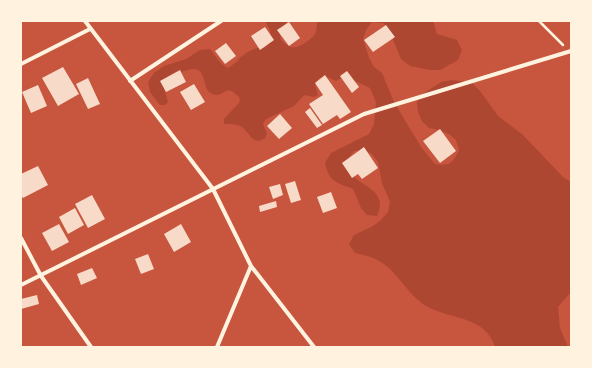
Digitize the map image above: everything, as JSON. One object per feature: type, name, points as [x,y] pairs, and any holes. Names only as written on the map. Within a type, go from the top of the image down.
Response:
[{"type":"street","points":[[84,21],[213,189],[251,266],[314,347]]},
{"type":"street","points":[[130,81],[221,21]]},
{"type":"street","points":[[21,64],[90,29]]},
{"type":"street","points":[[21,285],[364,114],[571,51]]},
{"type":"street","points":[[21,238],[41,276],[91,347]]},
{"type":"street","points":[[217,347],[251,266]]},
{"type":"path","points":[[539,21],[571,51]]},
{"type":"shaded area","points":[[265,21],[287,21],[280,35],[281,40],[291,47],[301,45],[315,34],[317,21],[433,21],[437,34],[457,40],[462,50],[458,60],[440,70],[430,70],[410,66],[401,59],[389,30],[383,23],[372,22],[366,30],[363,39],[369,58],[374,67],[382,73],[394,102],[421,147],[435,164],[444,165],[450,163],[459,150],[456,140],[449,134],[429,128],[422,121],[418,112],[417,102],[423,94],[441,82],[452,80],[472,83],[480,91],[498,116],[523,135],[563,177],[571,182],[571,292],[558,307],[560,328],[568,347],[495,347],[490,337],[476,324],[468,320],[439,312],[423,304],[388,267],[372,257],[355,253],[349,244],[354,235],[373,226],[388,212],[390,202],[382,183],[378,162],[372,154],[364,150],[354,151],[348,159],[349,169],[353,175],[376,193],[380,206],[377,216],[367,215],[361,208],[353,189],[338,183],[331,178],[325,163],[331,153],[369,134],[374,124],[376,102],[370,88],[344,76],[336,81],[326,77],[321,78],[315,85],[318,95],[314,97],[304,95],[294,106],[266,119],[263,124],[267,134],[265,138],[257,141],[240,126],[234,124],[224,124],[224,119],[239,103],[240,98],[230,91],[217,95],[212,94],[207,88],[203,75],[197,70],[192,69],[181,72],[171,78],[164,88],[168,102],[165,105],[160,105],[150,92],[148,82],[154,73],[164,66],[186,59],[200,50],[210,49],[220,63],[228,68],[256,48],[264,48],[272,41],[270,30]]},
{"type":"building","points":[[289,22],[300,38],[289,46],[277,30]]},
{"type":"building","points":[[386,25],[395,37],[373,52],[364,40]]},
{"type":"building","points":[[265,27],[274,40],[260,50],[251,36]]},
{"type":"building","points":[[226,43],[236,56],[225,64],[215,51]]},
{"type":"building","points":[[63,67],[79,94],[58,106],[42,78]]},
{"type":"building","points":[[180,70],[186,82],[166,92],[160,81]]},
{"type":"building","points":[[347,71],[359,87],[352,93],[340,76]]},
{"type":"building","points":[[325,75],[351,112],[340,119],[337,115],[323,124],[309,104],[323,95],[315,83]]},
{"type":"building","points":[[88,78],[100,104],[88,109],[76,84]]},
{"type":"building","points":[[194,84],[205,102],[191,110],[180,92]]},
{"type":"building","points":[[38,85],[47,106],[31,113],[22,92]]},
{"type":"building","points":[[310,108],[322,125],[317,128],[305,112]]},
{"type":"building","points":[[280,114],[292,128],[279,139],[267,126]]},
{"type":"building","points":[[440,129],[456,151],[440,163],[423,141]]},
{"type":"building","points":[[364,147],[378,168],[362,179],[358,174],[352,178],[342,163]]},
{"type":"building","points":[[38,166],[48,185],[23,198],[21,195],[21,174]]},
{"type":"building","points":[[295,181],[301,200],[291,203],[285,184]]},
{"type":"building","points":[[280,184],[283,195],[273,199],[269,187]]},
{"type":"building","points":[[331,192],[337,208],[323,213],[317,197]]},
{"type":"building","points":[[92,195],[105,219],[88,228],[75,204]]},
{"type":"building","points":[[276,201],[277,207],[260,212],[259,206]]},
{"type":"building","points":[[75,208],[84,225],[68,234],[59,217]]},
{"type":"building","points":[[59,224],[69,242],[52,251],[42,233]]},
{"type":"building","points":[[181,224],[191,242],[174,252],[164,234]]},
{"type":"building","points":[[148,254],[154,269],[141,274],[135,259]]},
{"type":"building","points":[[92,268],[97,278],[81,285],[77,274]]},
{"type":"building","points":[[37,295],[39,304],[21,309],[21,299]]}]
